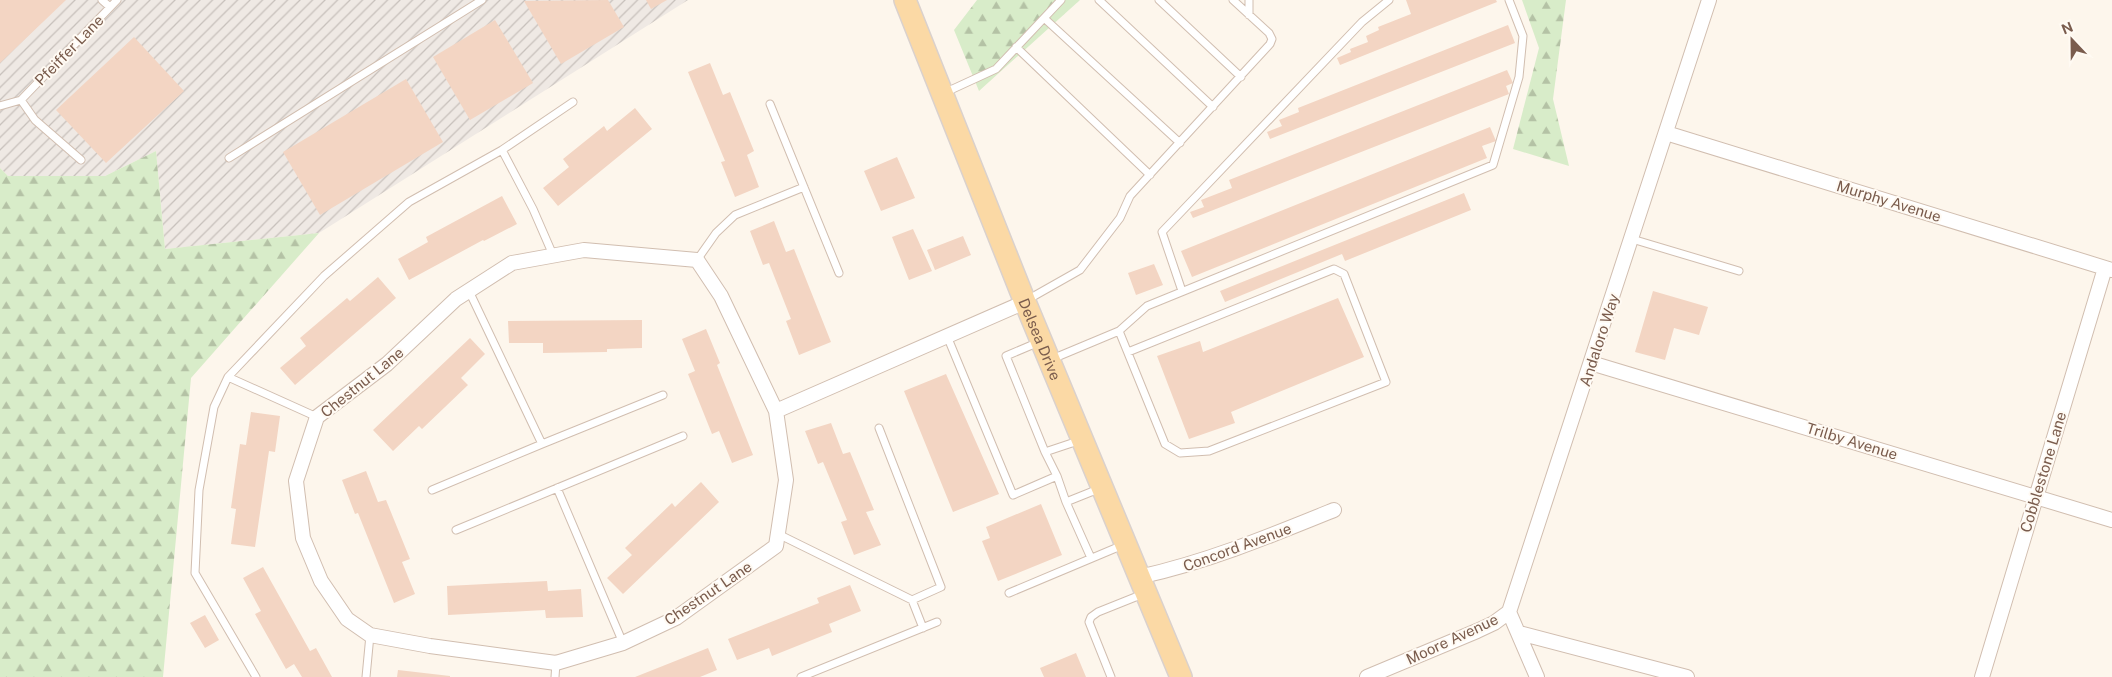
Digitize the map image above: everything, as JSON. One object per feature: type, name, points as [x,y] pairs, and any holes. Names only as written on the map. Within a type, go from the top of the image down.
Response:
[{"type":"main road","name":"Delsea Drive","points":[[905,0],[1025,302],[1180,677]]},
{"type":"street","name":"Andaloro Way","points":[[1509,612],[1709,0]]},
{"type":"street","name":"Murphy Avenue","points":[[1666,133],[2108,269]]},
{"type":"street","name":"Chestnut Lane","points":[[584,250],[696,260],[721,296],[776,411],[786,480],[776,546],[676,618],[623,643],[556,662],[430,646],[370,635],[347,619],[321,581],[303,538],[296,481],[317,418],[387,364],[456,300],[512,263],[584,250]]},
{"type":"street","name":"Cobblestone Lane","points":[[1982,677],[2036,496],[2108,269]]},
{"type":"street","points":[[776,411],[1025,302]]},
{"type":"street","name":"Trilby Avenue","points":[[1591,363],[2112,520]]},
{"type":"street","name":"Concord Avenue","points":[[1142,585],[1180,568],[1334,510]]},
{"type":"street","points":[[1509,612],[1537,677]]},
{"type":"street","name":"Moore Avenue","points":[[1368,677],[1477,631],[1494,623],[1509,612]]},
{"type":"street","name":"Moore Avenue","points":[[1519,633],[1687,677]]},
{"type":"lane","points":[[102,0],[110,7]]},
{"type":"lane","name":"Pfeiffer Lane","points":[[20,100],[117,0]]},
{"type":"lane","points":[[229,158],[482,0]]},
{"type":"lane","points":[[942,94],[996,69],[1061,0]]},
{"type":"lane","points":[[1099,0],[1213,107]]},
{"type":"lane","points":[[1159,0],[1241,77]]},
{"type":"lane","points":[[1025,302],[1080,270],[1120,218],[1130,196],[1270,44],[1272,39],[1269,34],[1233,0]]},
{"type":"lane","points":[[1249,0],[1249,15]]},
{"type":"lane","points":[[1182,292],[1162,232],[1362,22],[1389,0]]},
{"type":"lane","points":[[1091,558],[1006,356],[1045,350],[1120,331],[1148,306],[1493,164],[1519,77],[1523,36],[1509,0]]},
{"type":"lane","points":[[1044,18],[1180,143]]},
{"type":"lane","points":[[1016,48],[1150,175]]},
{"type":"lane","points":[[0,106],[20,100],[35,120],[80,160]]},
{"type":"lane","points":[[256,677],[195,573],[199,490],[214,407],[228,377],[324,276],[409,202],[502,150],[573,102]]},
{"type":"lane","points":[[770,104],[839,273]]},
{"type":"lane","points":[[502,150],[534,209],[553,255]]},
{"type":"lane","points":[[696,260],[716,234],[736,215],[804,187]]},
{"type":"lane","points":[[1632,239],[1739,272]]},
{"type":"lane","points":[[1120,331],[1128,352],[1165,444],[1180,453],[1209,451],[1386,382],[1344,274],[1334,269],[1128,352]]},
{"type":"lane","points":[[469,291],[542,444]]},
{"type":"lane","points":[[947,336],[1013,495],[1057,476]]},
{"type":"lane","points":[[228,377],[317,418]]},
{"type":"lane","points":[[432,490],[662,395]]},
{"type":"lane","points":[[879,428],[942,588],[912,600]]},
{"type":"lane","points":[[456,530],[684,436]]},
{"type":"lane","points":[[1045,452],[1082,440]]},
{"type":"lane","points":[[557,488],[623,643]]},
{"type":"lane","points":[[1066,502],[1102,488]]},
{"type":"lane","points":[[778,534],[912,600],[923,628]]},
{"type":"lane","points":[[1009,593],[1125,544]]},
{"type":"lane","points":[[1111,677],[1089,622],[1091,617],[1098,612],[1142,585]]},
{"type":"lane","points":[[801,677],[937,622]]},
{"type":"lane","points":[[366,677],[370,635]]},
{"type":"lane","points":[[556,662],[556,677]]},
{"type":"shaded area","points":[[0,0],[688,0],[319,233],[165,249],[156,151],[105,176],[8,176],[0,168]]},
{"type":"green space","points":[[977,0],[1080,0],[979,91],[954,30]]},
{"type":"green space","points":[[1522,0],[1566,0],[1553,99],[1569,166],[1513,149],[1539,48]]},
{"type":"green space","points":[[156,151],[165,249],[319,233],[191,378],[163,677],[0,677],[0,168],[8,176],[105,176]]},
{"type":"building","points":[[0,0],[66,0],[0,63]]},
{"type":"building","points":[[608,0],[624,27],[561,64],[524,1]]},
{"type":"building","points":[[646,0],[667,0],[651,9]]},
{"type":"building","points":[[1406,0],[1496,0],[1497,2],[1340,65],[1337,58],[1351,52],[1350,49],[1368,42],[1366,36],[1379,30],[1378,27],[1411,14]]},
{"type":"building","points":[[495,20],[533,83],[470,120],[433,57]]},
{"type":"building","points":[[1508,25],[1515,43],[1270,139],[1267,132],[1282,126],[1279,120],[1299,112],[1298,108]]},
{"type":"building","points":[[134,37],[184,91],[106,163],[56,110]]},
{"type":"building","points":[[710,63],[723,95],[730,92],[754,151],[747,155],[759,187],[735,197],[721,162],[725,161],[688,72]]},
{"type":"building","points":[[1507,70],[1513,83],[1506,86],[1509,94],[1193,218],[1190,212],[1204,207],[1201,200],[1232,188],[1229,180]]},
{"type":"building","points":[[406,79],[443,142],[320,215],[283,152]]},
{"type":"building","points":[[635,108],[652,129],[558,206],[543,188],[569,167],[563,159],[604,126],[607,131]]},
{"type":"building","points":[[1490,127],[1496,141],[1482,146],[1487,158],[1192,277],[1181,251]]},
{"type":"building","points":[[897,157],[915,198],[881,211],[864,171]]},
{"type":"building","points":[[1464,193],[1471,210],[1345,261],[1342,254],[1225,302],[1220,291]]},
{"type":"building","points":[[502,196],[517,224],[409,280],[398,259],[428,242],[426,237]]},
{"type":"building","points":[[774,221],[786,252],[794,249],[831,342],[799,355],[786,321],[791,319],[769,263],[763,265],[750,231]]},
{"type":"building","points":[[913,229],[932,271],[909,280],[892,237]]},
{"type":"building","points":[[963,236],[971,255],[935,270],[927,250]]},
{"type":"building","points":[[1154,264],[1163,285],[1136,295],[1128,273]]},
{"type":"building","points":[[378,277],[396,298],[295,385],[280,368],[306,346],[300,338],[347,298],[350,301]]},
{"type":"building","points":[[1653,291],[1708,307],[1699,335],[1674,328],[1665,360],[1635,352]]},
{"type":"building","points":[[1338,298],[1364,357],[1231,412],[1235,423],[1189,439],[1157,356],[1200,341],[1203,352]]},
{"type":"building","points":[[642,320],[642,348],[607,349],[607,352],[543,353],[543,343],[509,343],[508,321]]},
{"type":"building","points":[[706,329],[720,363],[717,365],[753,455],[732,463],[719,431],[712,434],[688,374],[695,371],[682,339]]},
{"type":"building","points":[[470,338],[485,354],[461,378],[468,385],[422,429],[419,426],[393,451],[373,430]]},
{"type":"building","points":[[946,374],[999,494],[953,512],[904,391]]},
{"type":"building","points":[[251,412],[280,416],[275,452],[269,451],[255,547],[231,544],[236,509],[231,508],[240,444],[246,445]]},
{"type":"building","points":[[831,423],[843,454],[850,452],[874,510],[866,512],[881,545],[854,555],[841,522],[847,520],[823,462],[818,464],[805,431]]},
{"type":"building","points":[[366,471],[378,502],[386,500],[410,559],[402,562],[415,594],[394,603],[358,513],[355,514],[342,480]]},
{"type":"building","points":[[701,482],[719,502],[623,594],[607,578],[632,555],[625,548],[672,503],[675,507]]},
{"type":"building","points":[[1041,504],[1062,555],[998,581],[982,541],[990,538],[986,527]]},
{"type":"building","points":[[263,567],[310,651],[316,648],[332,677],[302,677],[294,664],[286,669],[255,614],[261,611],[243,578]]},
{"type":"building","points":[[547,581],[548,591],[581,589],[583,617],[546,618],[545,610],[448,615],[447,586]]},
{"type":"building","points":[[850,585],[861,611],[829,624],[832,632],[772,656],[769,648],[737,660],[728,639],[819,603],[817,598]]},
{"type":"building","points":[[205,615],[219,640],[205,648],[190,623]]},
{"type":"building","points":[[708,648],[717,670],[700,677],[635,677]]},
{"type":"building","points":[[1076,653],[1086,677],[1044,677],[1040,668]]},
{"type":"building","points":[[398,670],[450,676],[450,677],[397,677]]}]
